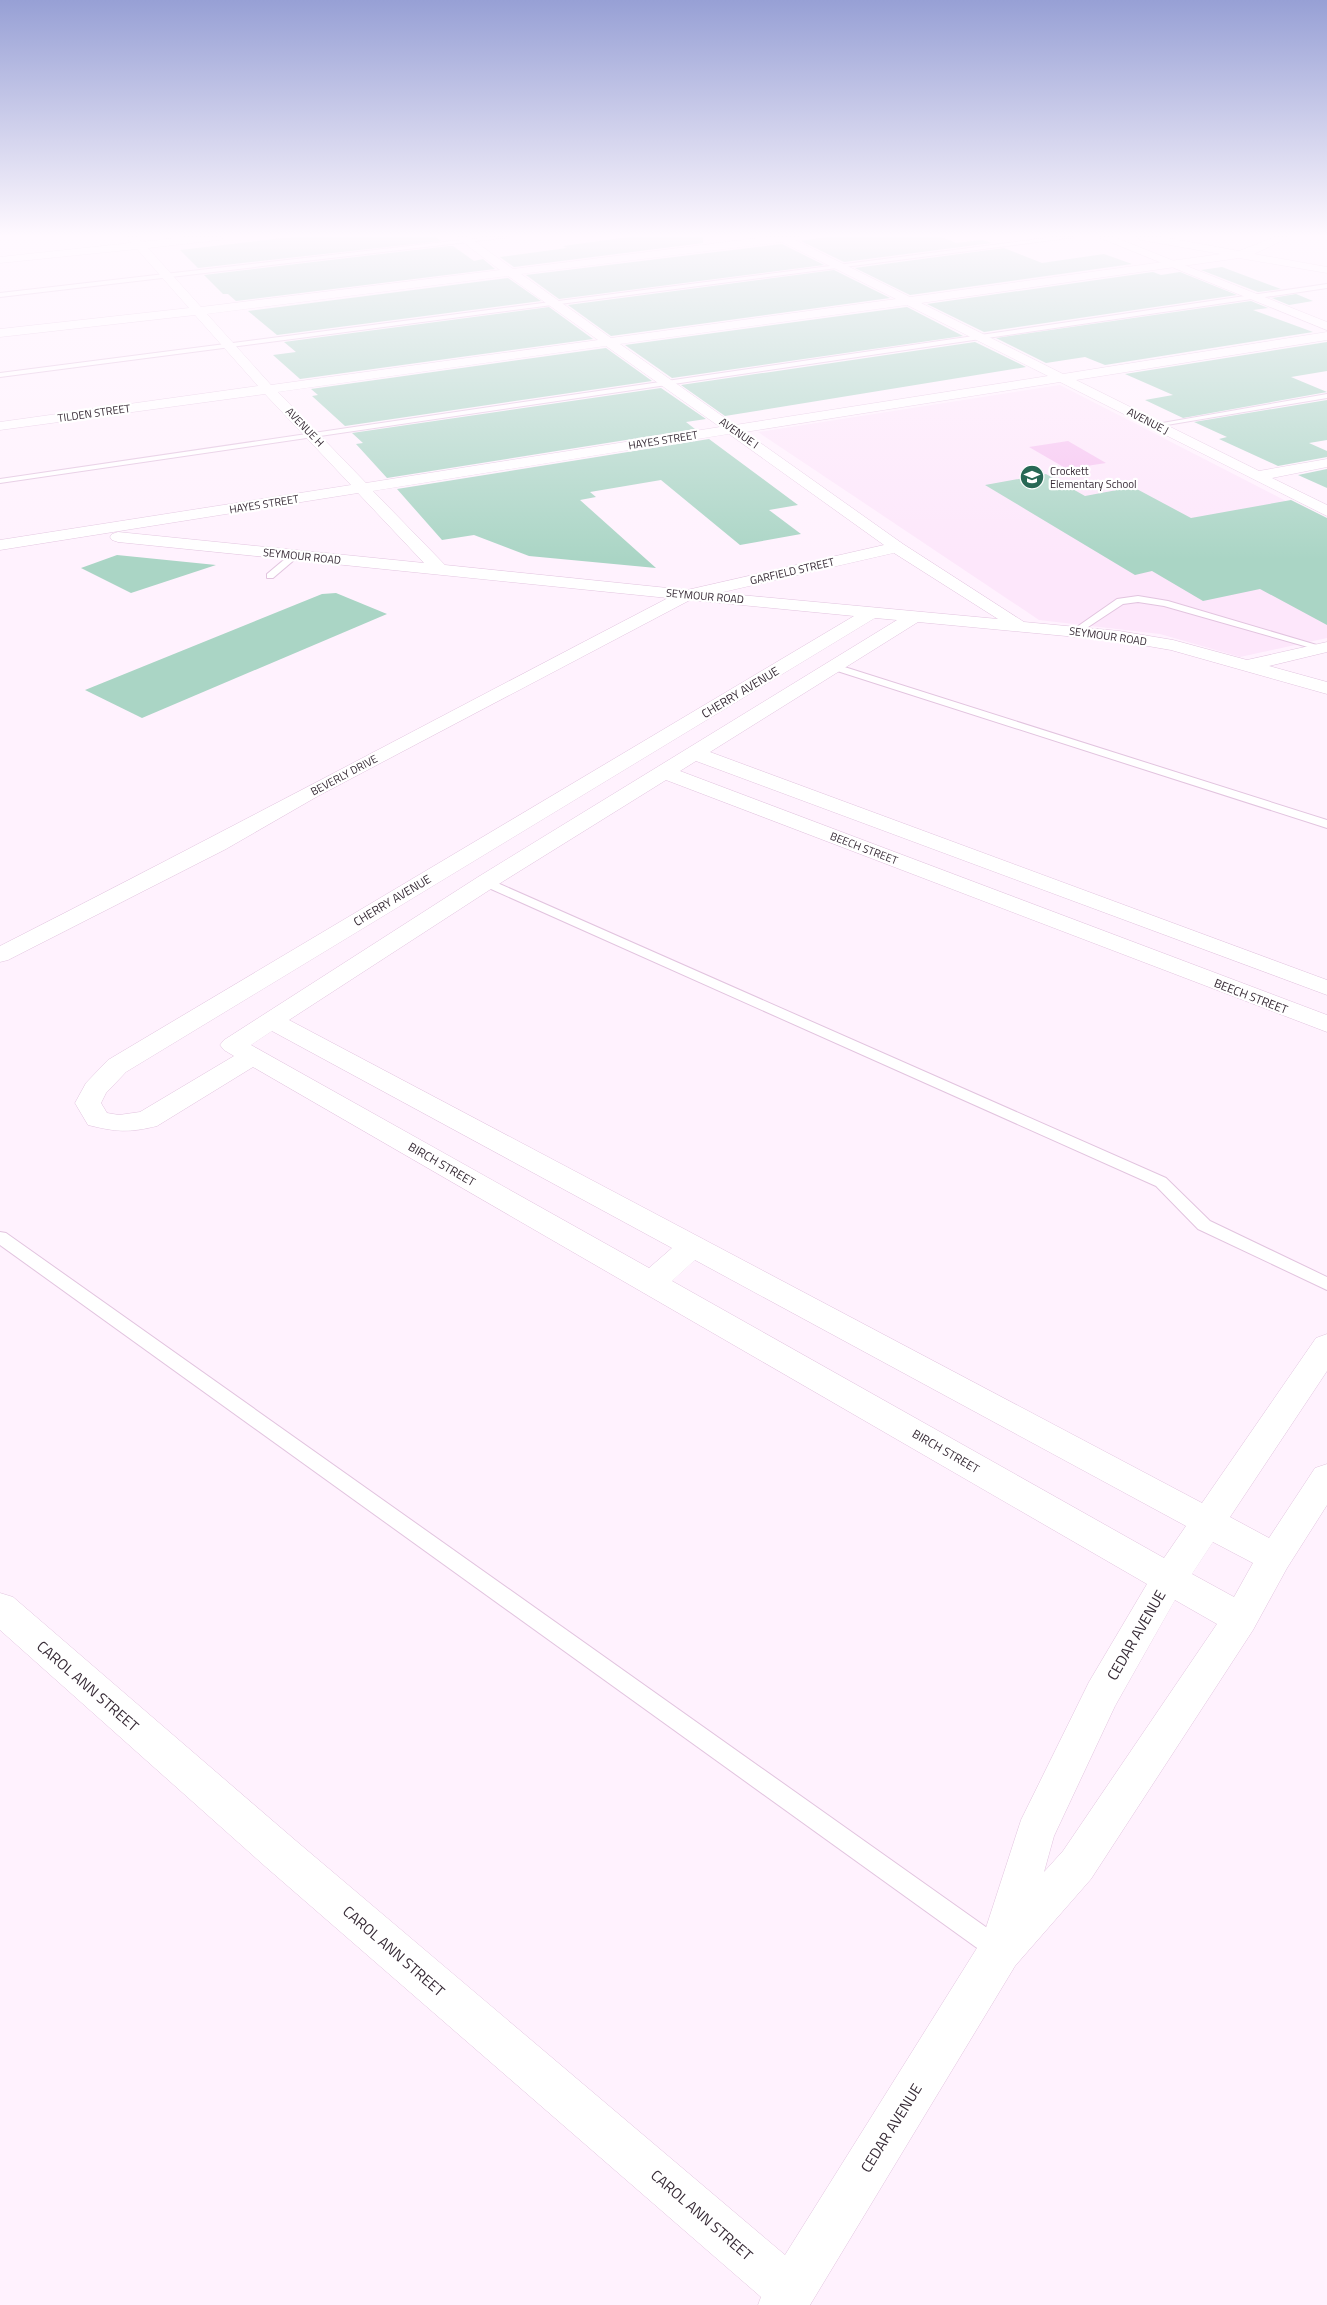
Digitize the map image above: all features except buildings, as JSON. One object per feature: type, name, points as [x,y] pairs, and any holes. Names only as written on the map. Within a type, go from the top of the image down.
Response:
[{"type":"street","name":"TILDEN STREET","points":[[0,426],[590,345]]},
{"type":"street","name":"AVENUE I","points":[[612,345],[734,429],[897,547],[1019,625]]},
{"type":"street","name":"AVENUE J","points":[[995,345],[1327,511]]},
{"type":"street","name":"HAYES STREET","points":[[0,545],[1273,345]]},
{"type":"street","name":"AVENUE H","points":[[230,346],[268,390],[440,570]]},
{"type":"street","points":[[1257,476],[1327,463]]},
{"type":"street","name":"SEYMOUR ROAD","points":[[78,532],[687,595],[1076,631],[1173,645],[1327,688]]},
{"type":"street","name":"GARFIELD STREET","points":[[687,595],[897,547]]},
{"type":"street","name":"BEVERLY DRIVE","points":[[0,956],[218,844],[311,792],[687,595]]},
{"type":"street","name":"CHERRY AVENUE","points":[[873,612],[117,1066],[94,1089],[88,1103],[98,1119],[120,1124],[147,1120],[243,1050],[270,1020],[486,882],[696,754],[916,616]]},
{"type":"street","points":[[1248,666],[1324,648]]},
{"type":"street","points":[[696,754],[1327,988]]},
{"type":"street","name":"BEECH STREET","points":[[665,772],[1327,1024]]},
{"type":"street","points":[[1063,924],[1089,900]]},
{"type":"street","points":[[270,1020],[1275,1558]]},
{"type":"street","name":"BIRCH STREET","points":[[243,1050],[1240,1619]]},
{"type":"street","points":[[652,1283],[692,1246]]},
{"type":"street","name":"CEDAR AVENUE","points":[[1000,1951],[1035,1834],[1102,1694],[1169,1578],[1327,1346]]},
{"type":"street","name":"CEDAR AVENUE","points":[[787,2298],[1000,1951],[1077,1865],[1240,1619],[1275,1558],[1327,1477]]},
{"type":"street","name":"CAROL ANN STREET","points":[[0,1608],[787,2298]]},
{"type":"lane","points":[[0,375],[241,345]]},
{"type":"lane","points":[[0,480],[930,345]]},
{"type":"lane","points":[[1155,425],[1327,396]]},
{"type":"lane","points":[[270,576],[295,555]]},
{"type":"lane","points":[[1076,631],[1120,601],[1138,599],[1165,603],[1324,648]]},
{"type":"lane","points":[[835,667],[1327,824]]},
{"type":"lane","points":[[486,882],[1161,1182],[1204,1225],[1327,1284]]},
{"type":"lane","points":[[0,1237],[1000,1951]]},
{"type":"shaded area","name":"Crockett Elementary School","points":[[1060,385],[1327,522],[1327,638],[1240,657],[1160,634],[1039,620],[758,432]]},
{"type":"shaded area","points":[[1068,441],[1106,463],[1067,469],[1029,447]]},
{"type":"place","name":"Crockett Elementary School","points":[[1032,477]]}]
